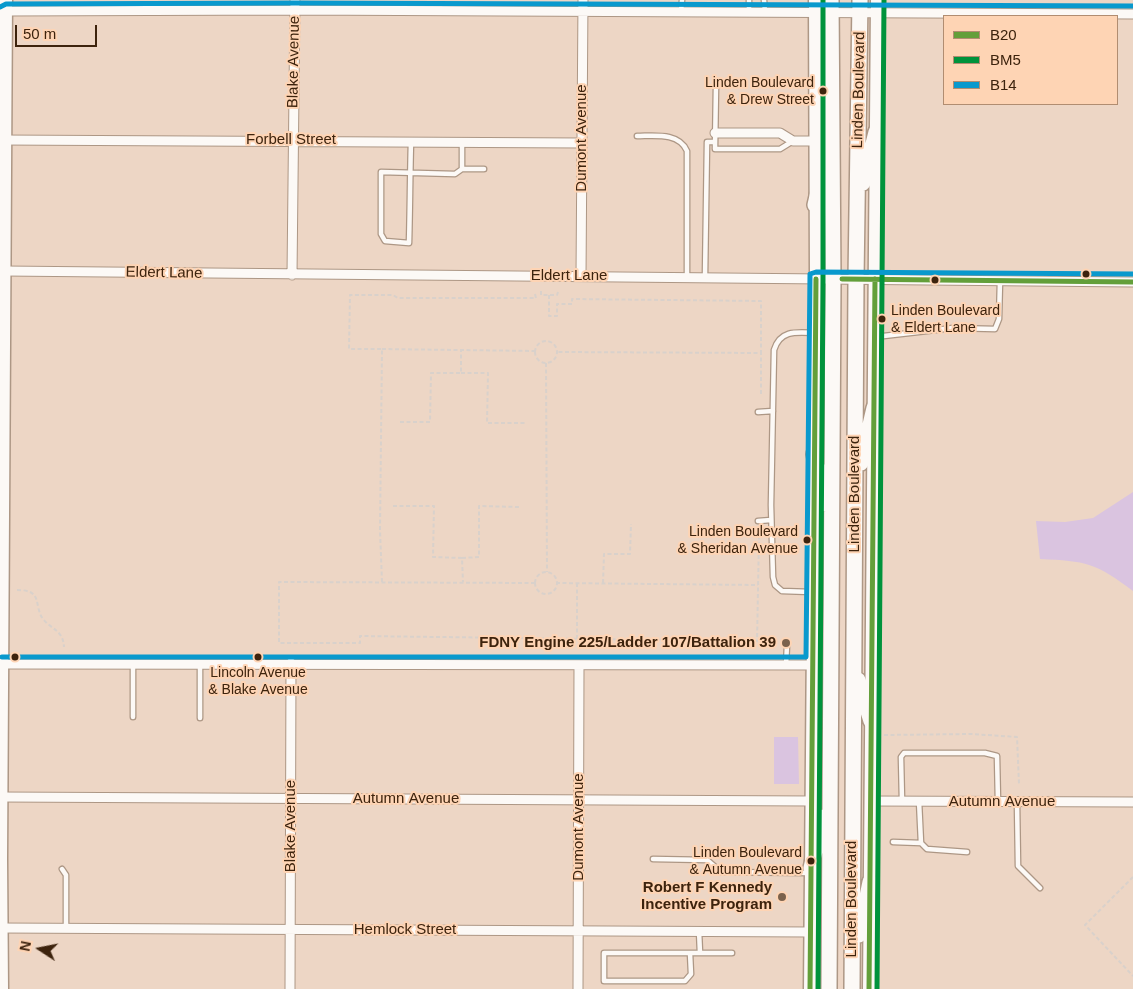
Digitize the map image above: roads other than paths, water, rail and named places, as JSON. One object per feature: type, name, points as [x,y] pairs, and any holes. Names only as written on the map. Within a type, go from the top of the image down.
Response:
[{"type":"highway","name":"Linden Boulevard","points":[[829,989],[833,279],[831,7]]},
{"type":"highway","name":"Linden Boulevard","points":[[852,989],[856,279],[860,7]]},
{"type":"highway","points":[[815,206],[832,129]]},
{"type":"highway","points":[[857,209],[876,132]]},
{"type":"highway","points":[[855,489],[874,408]]},
{"type":"highway","points":[[814,454],[832,529]]},
{"type":"highway","points":[[854,665],[871,721]]},
{"type":"highway","points":[[811,870],[830,791]]},
{"type":"highway","points":[[852,968],[870,882]]},
{"type":"street","name":"Blake Avenue","points":[[292,275],[295,0]]},
{"type":"street","name":"Dumont Avenue","points":[[581,276],[583,0]]},
{"type":"street","points":[[810,989],[816,279],[815,0]]},
{"type":"street","name":"Linden Boulevard","points":[[869,989],[877,0]]},
{"type":"street","points":[[2,989],[1,664],[4,272],[2,140],[6,6],[749,13],[814,13],[831,7],[860,7],[877,13],[1133,14]]},
{"type":"street","points":[[715,137],[780,133],[793,141],[815,141]]},
{"type":"street","name":"Forbell Street","points":[[2,140],[293,140],[582,143]]},
{"type":"street","name":"Eldert Lane","points":[[4,272],[1133,282]]},
{"type":"street","name":"Blake Avenue","points":[[290,989],[291,663]]},
{"type":"street","points":[[1,664],[813,665]]},
{"type":"street","name":"Dumont Avenue","points":[[578,989],[579,665]]},
{"type":"street","name":"Autumn Avenue","points":[[1,797],[812,800]]},
{"type":"street","name":"Autumn Avenue","points":[[871,801],[1133,802]]},
{"type":"street","name":"Hemlock Street","points":[[1,928],[810,932]]},
{"type":"lane","points":[[681,12],[682,0]]},
{"type":"lane","points":[[749,0],[749,13]]},
{"type":"lane","points":[[764,0],[765,12]]},
{"type":"lane","points":[[716,85],[715,149],[780,149],[793,141]]},
{"type":"lane","points":[[637,136],[671,137],[682,143],[687,151],[687,278]]},
{"type":"lane","points":[[705,277],[707,142],[715,137]]},
{"type":"lane","points":[[411,141],[410,173],[409,243],[385,241],[380,234],[381,172],[410,173],[455,174],[462,169],[484,169]]},
{"type":"lane","points":[[462,142],[462,169]]},
{"type":"lane","points":[[874,337],[953,328],[995,329],[999,319],[1000,281]]},
{"type":"lane","points":[[813,592],[782,591],[775,585],[772,566],[771,520],[776,345],[786,334],[815,333]]},
{"type":"lane","points":[[758,412],[773,411]]},
{"type":"lane","points":[[758,520],[771,520]]},
{"type":"lane","points":[[786,665],[787,645]]},
{"type":"lane","points":[[200,663],[200,718]]},
{"type":"lane","points":[[133,664],[134,717]]},
{"type":"lane","points":[[902,801],[901,757],[904,753],[985,754],[997,756],[998,802]]},
{"type":"lane","points":[[919,801],[921,843],[927,849],[967,852]]},
{"type":"lane","points":[[1017,802],[1018,866],[1040,888]]},
{"type":"lane","points":[[893,842],[921,843]]},
{"type":"lane","points":[[653,859],[707,860],[721,872],[811,870]]},
{"type":"lane","points":[[62,869],[66,875],[66,928]]},
{"type":"lane","points":[[699,931],[700,953]]},
{"type":"lane","points":[[690,953],[691,974],[685,982],[604,981],[604,953],[690,953],[700,953],[732,953]]},
{"type":"place","name":"Linden Boulevard & Drew Street","points":[[823,91]]},
{"type":"place","name":"Linden Boulevard & Eldert Lane","points":[[882,319]]},
{"type":"place","name":"Linden Boulevard & Sheridan Avenue","points":[[807,540]]},
{"type":"place","name":"FDNY Engine 225/Ladder 107/Battalion 39","points":[[786,643]]},
{"type":"place","name":"Lincoln Avenue & Blake Avenue","points":[[258,657]]},
{"type":"place","name":"Linden Boulevard & Autumn Avenue","points":[[811,861]]},
{"type":"place","name":"Robert F Kennedy Incentive Program","points":[[782,897]]}]
